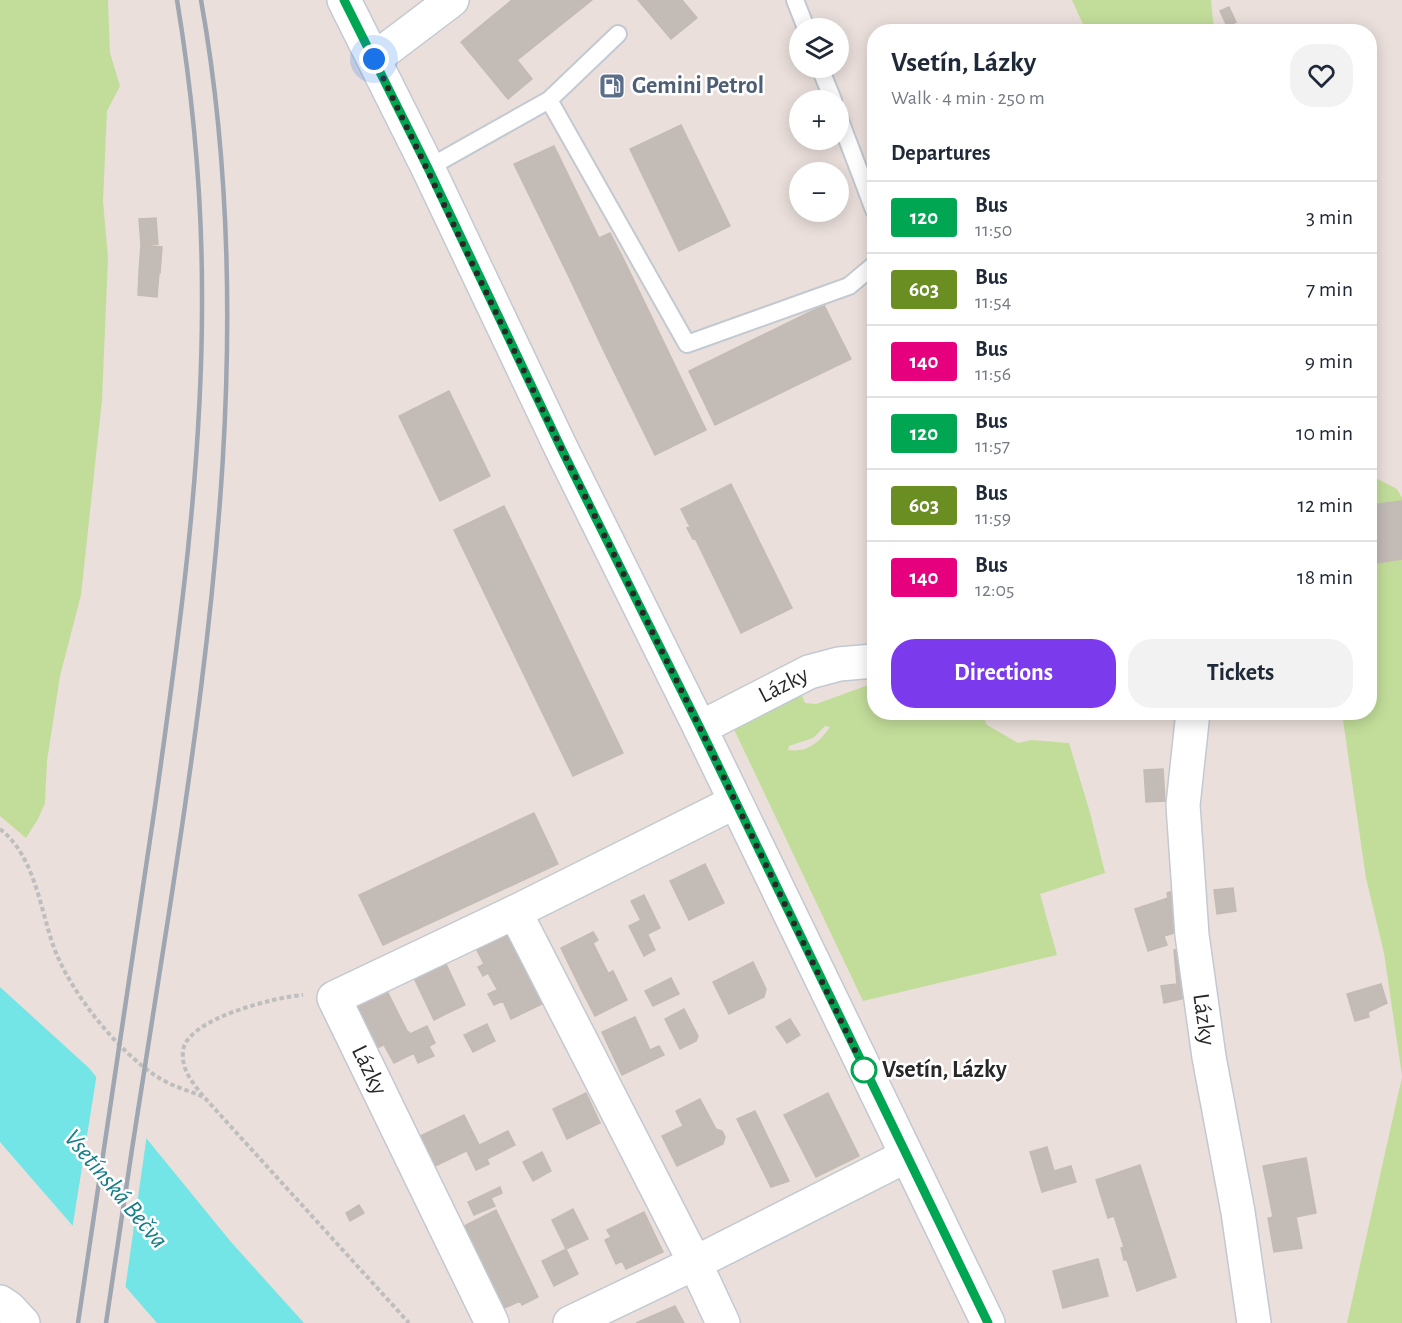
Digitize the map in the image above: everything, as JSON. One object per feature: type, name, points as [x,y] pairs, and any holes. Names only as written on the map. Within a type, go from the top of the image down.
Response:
[{"type":"street","points":[[344,0],[428,168],[561,448],[700,728],[988,1323]]},
{"type":"street","points":[[374,59],[450,1]]},
{"type":"street","name":"Lázky","points":[[700,728],[809,672],[839,664],[867,662]]},
{"type":"street","name":"Lázky","points":[[1192,720],[1183,805],[1192,935],[1209,1057],[1238,1212],[1254,1323]]},
{"type":"street","points":[[334,998],[515,912],[735,802]]},
{"type":"street","points":[[515,912],[695,1263],[723,1323]]},
{"type":"street","name":"Lázky","points":[[334,998],[492,1323]]},
{"type":"street","points":[[570,1323],[695,1263],[906,1156]]},
{"type":"street","points":[[0,1302],[23,1323]]},
{"type":"lane","points":[[795,0],[802,18]]},
{"type":"lane","points":[[428,168],[549,100],[618,34]]},
{"type":"lane","points":[[549,100],[687,344],[849,286],[867,271]]},
{"type":"lane","points":[[849,144],[867,192]]},
{"type":"path","points":[[0,829],[21,852],[67,978],[91,1011],[135,1061],[163,1080],[204,1097]]},
{"type":"path","points":[[334,998],[318,995],[289,996],[253,1004],[220,1018],[192,1034],[183,1049],[183,1061],[188,1076],[204,1097],[409,1323]]},
{"type":"green space","points":[[0,0],[108,0],[110,53],[120,86],[107,111],[103,201],[108,257],[102,400],[81,595],[60,676],[47,761],[45,803],[26,838],[0,816]]},
{"type":"green space","points":[[1072,0],[1211,0],[1213,24],[1083,24]]},
{"type":"green space","points":[[1377,479],[1397,489],[1402,498],[1402,1076],[1384,953],[1366,878],[1343,720],[1377,720]]},
{"type":"green space","points":[[867,686],[867,720],[984,720],[987,725],[1018,743],[1031,740],[1069,743],[1105,873],[1040,894],[1057,955],[863,1001],[732,725],[799,688],[805,703],[816,704]],"holes":[[[825,726],[830,727],[822,737],[807,748],[788,750],[789,746],[813,738]]]},
{"type":"green space","points":[[1402,1077],[1402,1323],[1347,1323]]},
{"type":"water","name":"Vsetínská Bečva","points":[[0,987],[89,1068],[231,1242],[304,1323],[157,1323],[0,1142]]},
{"type":"pier","points":[[97,1073],[147,1134],[125,1290],[72,1230]]},
{"type":"building","points":[[512,0],[592,0],[521,57],[490,18]]},
{"type":"building","points":[[638,0],[682,0],[697,18],[671,39]]},
{"type":"building","points":[[1229,7],[1236,22],[1226,24],[1220,11]]},
{"type":"building","points":[[490,18],[521,57],[517,60],[532,79],[508,99],[461,42]]},
{"type":"building","points":[[681,125],[730,226],[679,251],[630,149]]},
{"type":"building","points":[[554,146],[599,238],[610,233],[622,256],[571,281],[514,164]]},
{"type":"building","points":[[156,218],[158,244],[141,245],[139,219]]},
{"type":"building","points":[[141,245],[162,247],[160,273],[139,272]]},
{"type":"building","points":[[622,256],[655,324],[603,349],[571,281]]},
{"type":"building","points":[[139,272],[159,273],[157,297],[138,295]]},
{"type":"building","points":[[824,305],[851,359],[797,385],[771,331]]},
{"type":"building","points":[[655,324],[706,430],[655,455],[603,349]]},
{"type":"building","points":[[771,331],[797,385],[715,425],[689,371]]},
{"type":"building","points":[[449,391],[490,476],[440,501],[399,416]]},
{"type":"building","points":[[731,484],[792,608],[741,633],[695,538],[693,539],[687,528],[690,527],[681,509]]},
{"type":"building","points":[[1402,501],[1402,559],[1377,563],[1377,504]]},
{"type":"building","points":[[504,506],[623,753],[573,776],[454,530]]},
{"type":"building","points":[[1163,769],[1165,801],[1146,802],[1144,770]]},
{"type":"building","points":[[534,813],[558,864],[383,945],[359,895]]},
{"type":"building","points":[[705,864],[724,903],[689,920],[670,881]]},
{"type":"building","points":[[1233,888],[1236,911],[1217,914],[1214,890]]},
{"type":"building","points":[[1176,890],[1184,930],[1164,936],[1167,945],[1148,951],[1135,909],[1168,898],[1167,893]]},
{"type":"building","points":[[644,895],[660,928],[648,934],[631,901]]},
{"type":"building","points":[[641,920],[655,950],[644,956],[629,926]]},
{"type":"building","points":[[593,932],[598,940],[593,943],[608,973],[580,987],[561,948]]},
{"type":"building","points":[[508,935],[528,975],[497,989],[488,973],[483,976],[478,967],[484,964],[477,950]]},
{"type":"building","points":[[1185,949],[1190,997],[1164,1003],[1161,986],[1177,984],[1174,950]]},
{"type":"building","points":[[753,962],[766,989],[764,997],[729,1014],[713,982]]},
{"type":"building","points":[[446,964],[465,1005],[450,1012],[431,972]]},
{"type":"building","points":[[613,971],[627,1000],[595,1016],[580,987]]},
{"type":"building","points":[[431,972],[450,1012],[434,1020],[415,980]]},
{"type":"building","points":[[528,975],[542,1004],[511,1019],[503,1001],[494,1005],[488,994]]},
{"type":"building","points":[[671,978],[679,994],[653,1006],[645,991]]},
{"type":"building","points":[[1381,984],[1387,1003],[1368,1012],[1369,1017],[1355,1021],[1347,994]]},
{"type":"building","points":[[388,993],[408,1033],[373,1050],[353,1009]]},
{"type":"building","points":[[684,1009],[698,1036],[696,1041],[680,1049],[665,1019]]},
{"type":"building","points":[[635,1017],[650,1050],[659,1046],[664,1055],[622,1075],[602,1032]]},
{"type":"building","points":[[790,1019],[800,1035],[787,1043],[776,1027]]},
{"type":"building","points":[[487,1024],[495,1041],[473,1052],[464,1035]]},
{"type":"building","points":[[427,1026],[435,1043],[429,1046],[434,1056],[418,1063],[414,1053],[394,1063],[384,1045]]},
{"type":"building","points":[[586,1093],[600,1123],[567,1139],[553,1109]]},
{"type":"building","points":[[828,1093],[859,1156],[816,1177],[784,1115]]},
{"type":"building","points":[[700,1099],[716,1129],[722,1131],[725,1137],[723,1144],[677,1166],[662,1136],[683,1126],[676,1111]]},
{"type":"building","points":[[755,1111],[789,1181],[771,1187],[737,1119]]},
{"type":"building","points":[[464,1115],[479,1145],[431,1168],[416,1138]]},
{"type":"building","points":[[508,1131],[515,1145],[487,1159],[489,1164],[476,1170],[467,1151]]},
{"type":"building","points":[[1047,1147],[1054,1171],[1071,1166],[1076,1182],[1042,1192],[1030,1152]]},
{"type":"building","points":[[542,1152],[551,1171],[533,1181],[523,1162]]},
{"type":"building","points":[[1306,1158],[1316,1213],[1296,1217],[1302,1248],[1274,1252],[1268,1218],[1273,1217],[1263,1166]]},
{"type":"building","points":[[1140,1165],[1176,1277],[1137,1291],[1127,1260],[1124,1260],[1121,1248],[1124,1247],[1114,1216],[1108,1218],[1096,1180]]},
{"type":"building","points":[[500,1187],[502,1193],[491,1198],[495,1206],[474,1215],[468,1202]]},
{"type":"building","points":[[359,1205],[364,1213],[350,1221],[346,1213]]},
{"type":"building","points":[[573,1209],[588,1239],[566,1249],[552,1220]]},
{"type":"building","points":[[496,1210],[538,1297],[522,1305],[520,1301],[500,1310],[460,1228]]},
{"type":"building","points":[[644,1212],[663,1252],[626,1269],[622,1261],[616,1264],[605,1240],[611,1237],[607,1230]]},
{"type":"building","points":[[566,1249],[578,1274],[554,1286],[542,1261]]},
{"type":"building","points":[[1098,1259],[1108,1296],[1063,1308],[1053,1271]]},
{"type":"building","points":[[675,1306],[684,1323],[636,1323]]},
{"type":"railway","points":[[78,1323],[164,742],[181,614],[194,486],[201,357],[200,220],[192,109],[177,0]]},
{"type":"railway","points":[[106,1323],[201,690],[214,575],[223,460],[227,345],[226,230],[217,115],[201,0]]},
{"type":"bus line","name":"120","points":[[344,0],[428,168],[561,448],[700,728],[988,1323]]},
{"type":"place","name":"Gemini Petrol","points":[[612,86]]},
{"type":"place","name":"Vsetín, Lázky","points":[[864,1070]]},
{"type":"route","points":[[374,59],[866,1073],[864,1070]]}]
